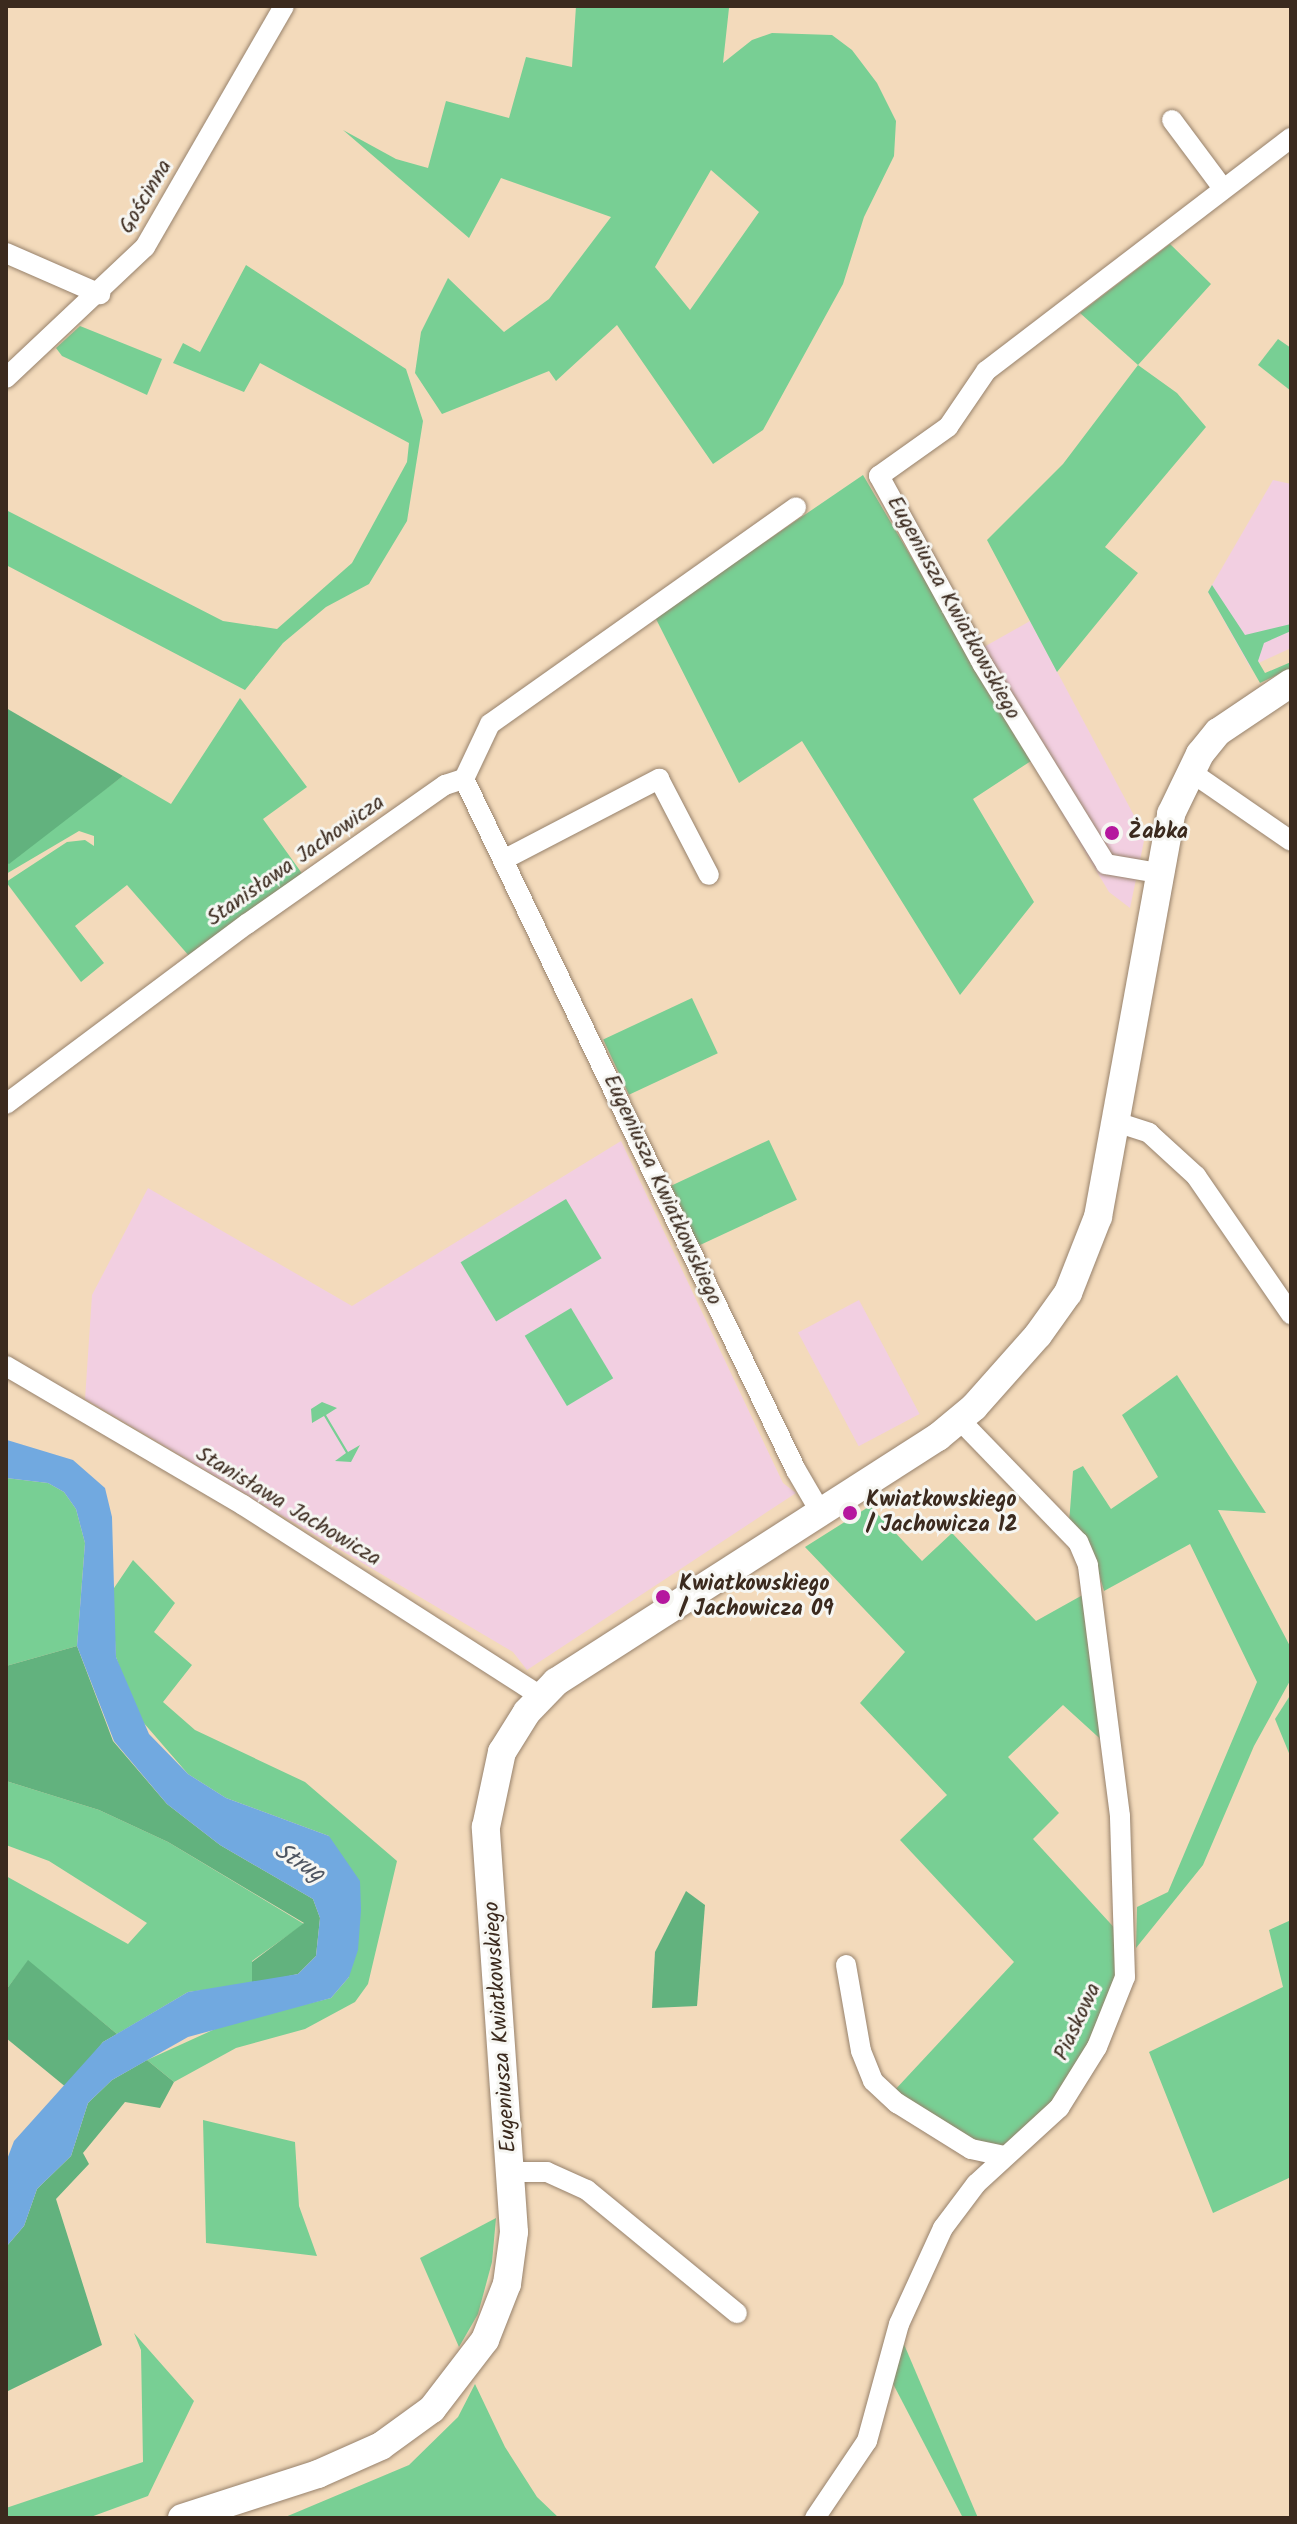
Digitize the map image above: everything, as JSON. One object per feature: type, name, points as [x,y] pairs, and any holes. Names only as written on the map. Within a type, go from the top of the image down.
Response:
[{"type":"street","name":"Gościnna","points":[[6,378],[100,294],[145,247],[284,6]]},
{"type":"street","points":[[1172,120],[1222,187]]},
{"type":"street","name":"Eugeniusza Kwiatkowskiego","points":[[1158,873],[1106,864],[983,665],[879,476],[948,427],[986,371],[1222,187],[1291,138]]},
{"type":"street","points":[[6,253],[100,294]]},
{"type":"street","points":[[464,779],[490,724],[796,507]]},
{"type":"street","name":"Eugeniusza Kwiatkowskiego","points":[[182,2518],[358,2458],[432,2409],[473,2360],[500,2305],[513,2256],[512,2172],[486,1827],[502,1752],[541,1696],[576,1667],[821,1513],[959,1419],[1012,1365],[1068,1293],[1098,1217],[1171,814],[1191,772],[1239,713],[1291,683]]},
{"type":"street","points":[[1191,772],[1291,841]]},
{"type":"street","name":"Eugeniusza Kwiatkowskiego","points":[[464,779],[505,859],[785,1449],[821,1513]]},
{"type":"street","name":"Stanisława Jachowicza","points":[[6,1104],[247,924],[445,785],[464,779]]},
{"type":"street","points":[[505,859],[659,779],[709,875]]},
{"type":"street","points":[[1116,1122],[1149,1133],[1196,1176],[1291,1314]]},
{"type":"street","name":"Stanisława Jachowicza","points":[[6,1366],[243,1505],[541,1696]]},
{"type":"street","name":"Piaskowa","points":[[815,2518],[867,2441],[899,2324],[918,2274],[943,2228],[1003,2156],[1034,2134],[1059,2108],[1113,2013],[1125,1977],[1125,1876],[1088,1565],[1078,1542],[959,1419]]},
{"type":"street","points":[[846,1965],[861,2051],[873,2081],[897,2103],[971,2149],[1003,2156]]},
{"type":"street","points":[[512,2172],[547,2172],[587,2190],[737,2313]]},
{"type":"shaded area","points":[[1273,480],[1291,484],[1291,648],[1250,667],[1208,592]]},
{"type":"shaded area","points":[[1030,621],[1145,836],[1130,908],[1109,892],[968,656]]},
{"type":"shaded area","points":[[621,1141],[783,1483],[796,1493],[527,1670],[513,1652],[85,1399],[92,1295],[148,1188],[352,1306]]},
{"type":"shaded area","points":[[859,1300],[920,1414],[859,1446],[798,1332]]},
{"type":"green space","points":[[576,6],[729,8],[723,63],[752,40],[772,33],[832,35],[852,50],[877,83],[896,121],[894,156],[864,217],[843,284],[763,430],[713,464],[617,325],[556,381],[549,371],[442,414],[415,373],[421,332],[448,278],[504,332],[549,299],[611,217],[501,178],[469,238],[343,130],[396,159],[428,168],[446,101],[509,118],[526,57],[572,67]],"holes":[[[711,170],[759,212],[690,310],[655,267]]]},
{"type":"green space","points":[[1170,244],[1211,284],[1138,365],[1080,313]]},
{"type":"green space","points":[[246,265],[406,369],[423,421],[407,521],[369,584],[326,607],[283,643],[245,690],[6,565],[6,510],[223,621],[277,629],[352,563],[407,462],[409,443],[260,363],[244,392],[173,363],[183,343],[200,352]]},
{"type":"green space","points":[[80,326],[162,359],[147,395],[62,356],[56,348]]},
{"type":"green space","points":[[1278,339],[1291,348],[1291,391],[1258,365]]},
{"type":"green space","points":[[1138,365],[1177,393],[1206,427],[1105,547],[1138,573],[1057,672],[987,540],[1063,464]]},
{"type":"green space","points":[[863,475],[1031,761],[973,799],[1034,902],[960,995],[802,741],[739,783],[655,617]]},
{"type":"green space","points":[[1212,585],[1245,635],[1291,624],[1291,631],[1264,643],[1258,661],[1265,673],[1291,662],[1291,668],[1260,683],[1208,592]]},
{"type":"green space","points":[[240,698],[307,787],[263,819],[306,879],[190,957],[127,885],[75,926],[104,963],[81,982],[6,882],[67,842],[85,840],[94,846],[94,836],[79,831],[6,874],[6,862],[123,776],[171,804]]},
{"type":"green space","points":[[6,708],[123,776],[9,864],[6,862]]},
{"type":"green space","points":[[692,998],[718,1053],[629,1095],[603,1039]]},
{"type":"green space","points":[[769,1140],[797,1200],[699,1245],[671,1186]]},
{"type":"green space","points":[[566,1199],[602,1258],[496,1321],[461,1262]]},
{"type":"green space","points":[[571,1308],[613,1378],[567,1406],[525,1336]]},
{"type":"green space","points":[[1177,1375],[1266,1513],[1218,1510],[1291,1648],[1291,1679],[1254,1746],[1203,1865],[1136,1948],[1137,1907],[1168,1892],[1257,1682],[1190,1544],[1104,1591],[1096,1563],[1069,1523],[1073,1471],[1083,1466],[1111,1509],[1158,1477],[1122,1415]]},
{"type":"green space","points":[[322,1402],[337,1408],[326,1415],[348,1452],[360,1445],[351,1462],[335,1461],[346,1453],[324,1416],[312,1423],[311,1409]]},
{"type":"green space","points":[[6,1478],[48,1483],[64,1492],[76,1509],[85,1543],[77,1646],[6,1666]]},
{"type":"green space","points":[[870,1506],[922,1561],[952,1533],[1036,1621],[1088,1592],[1107,1745],[1063,1705],[1008,1757],[1059,1813],[1033,1839],[1120,1934],[1120,1981],[1093,2045],[1060,2094],[1012,2143],[993,2148],[980,2147],[893,2092],[1014,1962],[900,1840],[947,1795],[860,1703],[905,1652],[805,1547]]},
{"type":"green space","points":[[133,1560],[175,1603],[154,1632],[192,1665],[163,1702],[195,1730],[305,1782],[397,1861],[368,1984],[355,2002],[305,2029],[236,2048],[174,2082],[147,2060],[226,2024],[331,1998],[349,1977],[329,1836],[226,1798],[188,1774],[136,1714],[116,1657],[112,1591]]},
{"type":"green space","points":[[77,1646],[113,1741],[167,1804],[220,1845],[313,1899],[320,1918],[316,1956],[298,1974],[252,1984],[252,1962],[304,1923],[168,1842],[99,1810],[6,1781],[6,1666]]},
{"type":"green space","points":[[1291,1694],[1291,1758],[1275,1719]]},
{"type":"green space","points":[[6,1781],[99,1810],[168,1842],[304,1924],[252,1961],[252,1984],[188,1992],[117,2034],[28,1961],[6,1990],[6,1876],[128,1944],[147,1923],[49,1861],[6,1845]]},
{"type":"green space","points":[[686,1891],[705,1905],[697,2006],[652,2008],[655,1952]]},
{"type":"green space","points":[[1291,1920],[1291,2177],[1213,2213],[1149,2052],[1283,1987],[1269,1930]]},
{"type":"green space","points":[[28,1960],[117,2034],[103,2042],[67,2088],[6,2038],[6,1990]]},
{"type":"green space","points":[[147,2060],[174,2082],[160,2108],[125,2102],[83,2153],[89,2164],[56,2199],[102,2345],[6,2392],[6,2247],[24,2226],[37,2189],[71,2156],[88,2103],[112,2080]]},
{"type":"green space","points":[[203,2120],[295,2142],[299,2206],[317,2256],[206,2243]]},
{"type":"green space","points":[[496,2218],[492,2262],[478,2314],[459,2347],[420,2258]]},
{"type":"green space","points":[[134,2333],[194,2401],[148,2496],[88,2518],[6,2518],[6,2508],[143,2462],[141,2350]]},
{"type":"green space","points":[[900,2335],[978,2518],[963,2518],[890,2378]]},
{"type":"green space","points":[[475,2384],[505,2447],[537,2497],[559,2518],[283,2518],[409,2465],[458,2417]]},
{"type":"water","name":"Strug","points":[[7,1440],[73,1460],[105,1488],[112,1517],[116,1657],[149,1734],[188,1774],[226,1798],[329,1836],[360,1881],[361,1910],[358,1950],[349,1977],[331,1998],[188,2037],[112,2080],[88,2103],[71,2156],[37,2189],[24,2226],[6,2247],[6,2162],[14,2141],[103,2042],[188,1992],[298,1974],[316,1956],[320,1918],[313,1899],[220,1845],[167,1804],[114,1741],[77,1646],[85,1543],[76,1509],[64,1492],[48,1483],[6,1478]]},
{"type":"place","name":"Żabka","points":[[1112,833]]},
{"type":"place","name":"Kwiatkowskiego / Jachowicza 12","points":[[850,1513]]},
{"type":"place","name":"Kwiatkowskiego / Jachowicza 09","points":[[663,1597]]}]
